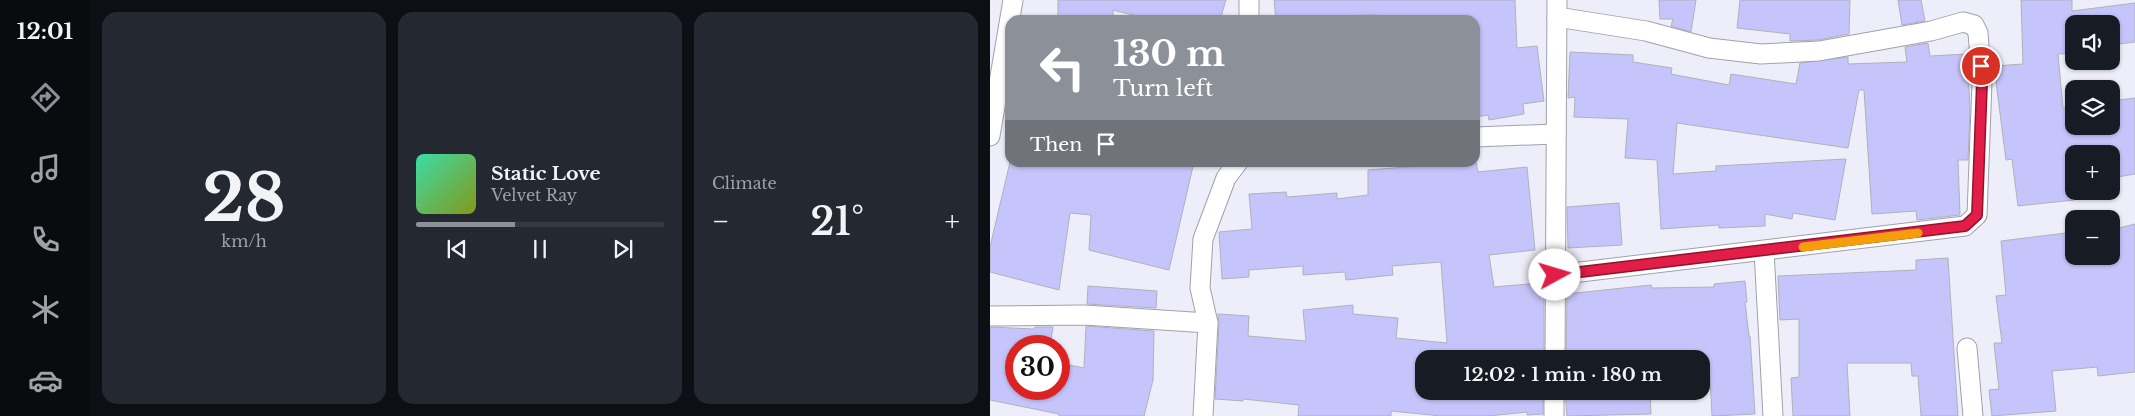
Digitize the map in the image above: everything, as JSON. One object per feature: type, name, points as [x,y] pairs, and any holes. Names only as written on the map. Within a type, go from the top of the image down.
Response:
[{"type":"street","points":[[1010,15],[1013,0]]},
{"type":"street","points":[[1249,0],[1249,15]]},
{"type":"street","points":[[1555,275],[1965,226],[1977,215],[1982,82],[1978,33],[1974,25],[1963,22],[1930,32],[1819,51],[1761,54],[1709,48],[1557,9],[1555,275],[1555,350]]},
{"type":"street","points":[[990,136],[1005,47]]},
{"type":"street","points":[[1480,137],[1556,134]]},
{"type":"street","points":[[1203,416],[1208,323],[1200,288],[1203,239],[1226,178],[1234,167]]},
{"type":"street","points":[[1764,251],[1773,416]]},
{"type":"street","points":[[990,316],[1084,315],[1208,323]]},
{"type":"street","points":[[1967,348],[1973,416]]},
{"type":"street","points":[[1554,400],[1554,416]]},
{"type":"building","points":[[1058,0],[1226,0],[1222,15],[1133,15],[1113,10],[1113,15],[1058,15]]},
{"type":"building","points":[[1274,0],[1515,0],[1517,48],[1537,46],[1544,101],[1523,104],[1524,114],[1489,120],[1488,115],[1480,116],[1480,15],[1276,15]]},
{"type":"building","points":[[1659,0],[1696,0],[1691,32],[1671,26],[1673,19],[1660,19]]},
{"type":"building","points":[[1740,0],[1850,0],[1849,34],[1818,40],[1790,41],[1790,34],[1737,28]]},
{"type":"building","points":[[1898,0],[1921,0],[1925,21],[1902,25]]},
{"type":"building","points":[[2021,0],[2072,0],[2072,11],[2135,3],[2135,42],[2120,44],[2120,15],[2065,15],[2065,54],[2058,54],[2063,108],[2065,108],[2065,135],[2120,135],[2120,100],[2135,98],[2135,174],[2120,176],[2120,145],[2065,145],[2065,200],[2074,200],[2018,206],[2012,159],[2006,160],[1994,66],[2023,64]]},
{"type":"building","points":[[1928,43],[1930,56],[1967,54],[1970,109],[1968,160],[1958,160],[1960,215],[1917,220],[1916,211],[1872,214],[1864,90],[1859,90],[1848,148],[1677,123],[1673,174],[1716,171],[1716,166],[1846,159],[1835,220],[1793,213],[1792,219],[1765,214],[1765,226],[1719,228],[1719,225],[1661,229],[1657,160],[1625,158],[1628,119],[1574,117],[1575,97],[1568,98],[1570,52],[1633,55],[1633,62],[1672,68],[1671,74],[1729,85],[1731,74],[1796,84],[1800,63],[1848,57],[1848,64],[1907,62],[1905,47]]},
{"type":"building","points":[[1009,167],[1193,167],[1169,270],[1089,250],[1091,215],[1070,213],[1059,290],[990,272],[990,247]]},
{"type":"building","points":[[1406,167],[1477,167],[1478,172],[1527,167],[1535,250],[1489,255],[1494,287],[1539,283],[1540,297],[1544,296],[1544,350],[1415,350],[1415,400],[1543,400],[1543,414],[1527,415],[1527,412],[1488,416],[1441,416],[1391,411],[1391,416],[1298,416],[1299,405],[1243,399],[1243,401],[1215,399],[1218,314],[1249,316],[1248,336],[1306,341],[1303,310],[1353,305],[1353,314],[1398,318],[1396,338],[1447,343],[1441,262],[1392,266],[1393,275],[1346,280],[1345,272],[1303,275],[1303,266],[1249,270],[1249,277],[1222,279],[1219,232],[1252,229],[1249,194],[1286,192],[1287,197],[1337,193],[1337,199],[1368,195],[1368,170]]},
{"type":"building","points":[[1619,203],[1622,245],[1568,248],[1567,207]]},
{"type":"building","points":[[2135,224],[2135,372],[2098,376],[2097,367],[2052,371],[2056,411],[1992,416],[1989,390],[1999,389],[1994,343],[2002,343],[1996,296],[2006,295],[2001,241],[2065,233],[2065,265],[2120,265],[2120,228]]},
{"type":"building","points":[[1948,258],[1958,416],[1921,416],[1918,376],[1912,376],[1911,363],[1847,363],[1850,416],[1793,416],[1791,378],[1799,377],[1799,319],[1780,320],[1778,276],[1916,270],[1916,260]]},
{"type":"building","points":[[1745,281],[1747,302],[1745,302],[1750,336],[1755,414],[1712,416],[1710,350],[1566,350],[1567,294],[1651,285],[1652,288],[1714,287],[1714,284]]},
{"type":"building","points":[[1088,286],[1157,291],[1156,308],[1087,304]]},
{"type":"building","points":[[1086,326],[1154,331],[1153,380],[1144,416],[1059,416],[1059,414],[990,400],[990,327],[1034,329],[1035,327],[1053,327],[1052,335],[1005,335],[1005,400],[1070,400],[1070,365],[1084,368]]},
{"type":"building","points":[[1566,400],[1650,400],[1651,414],[1567,416]]},
{"type":"slow traffic","points":[[1803,247],[1918,233]]},
{"type":"route","points":[[1555,275],[1965,226],[1977,215],[1981,66]]}]
